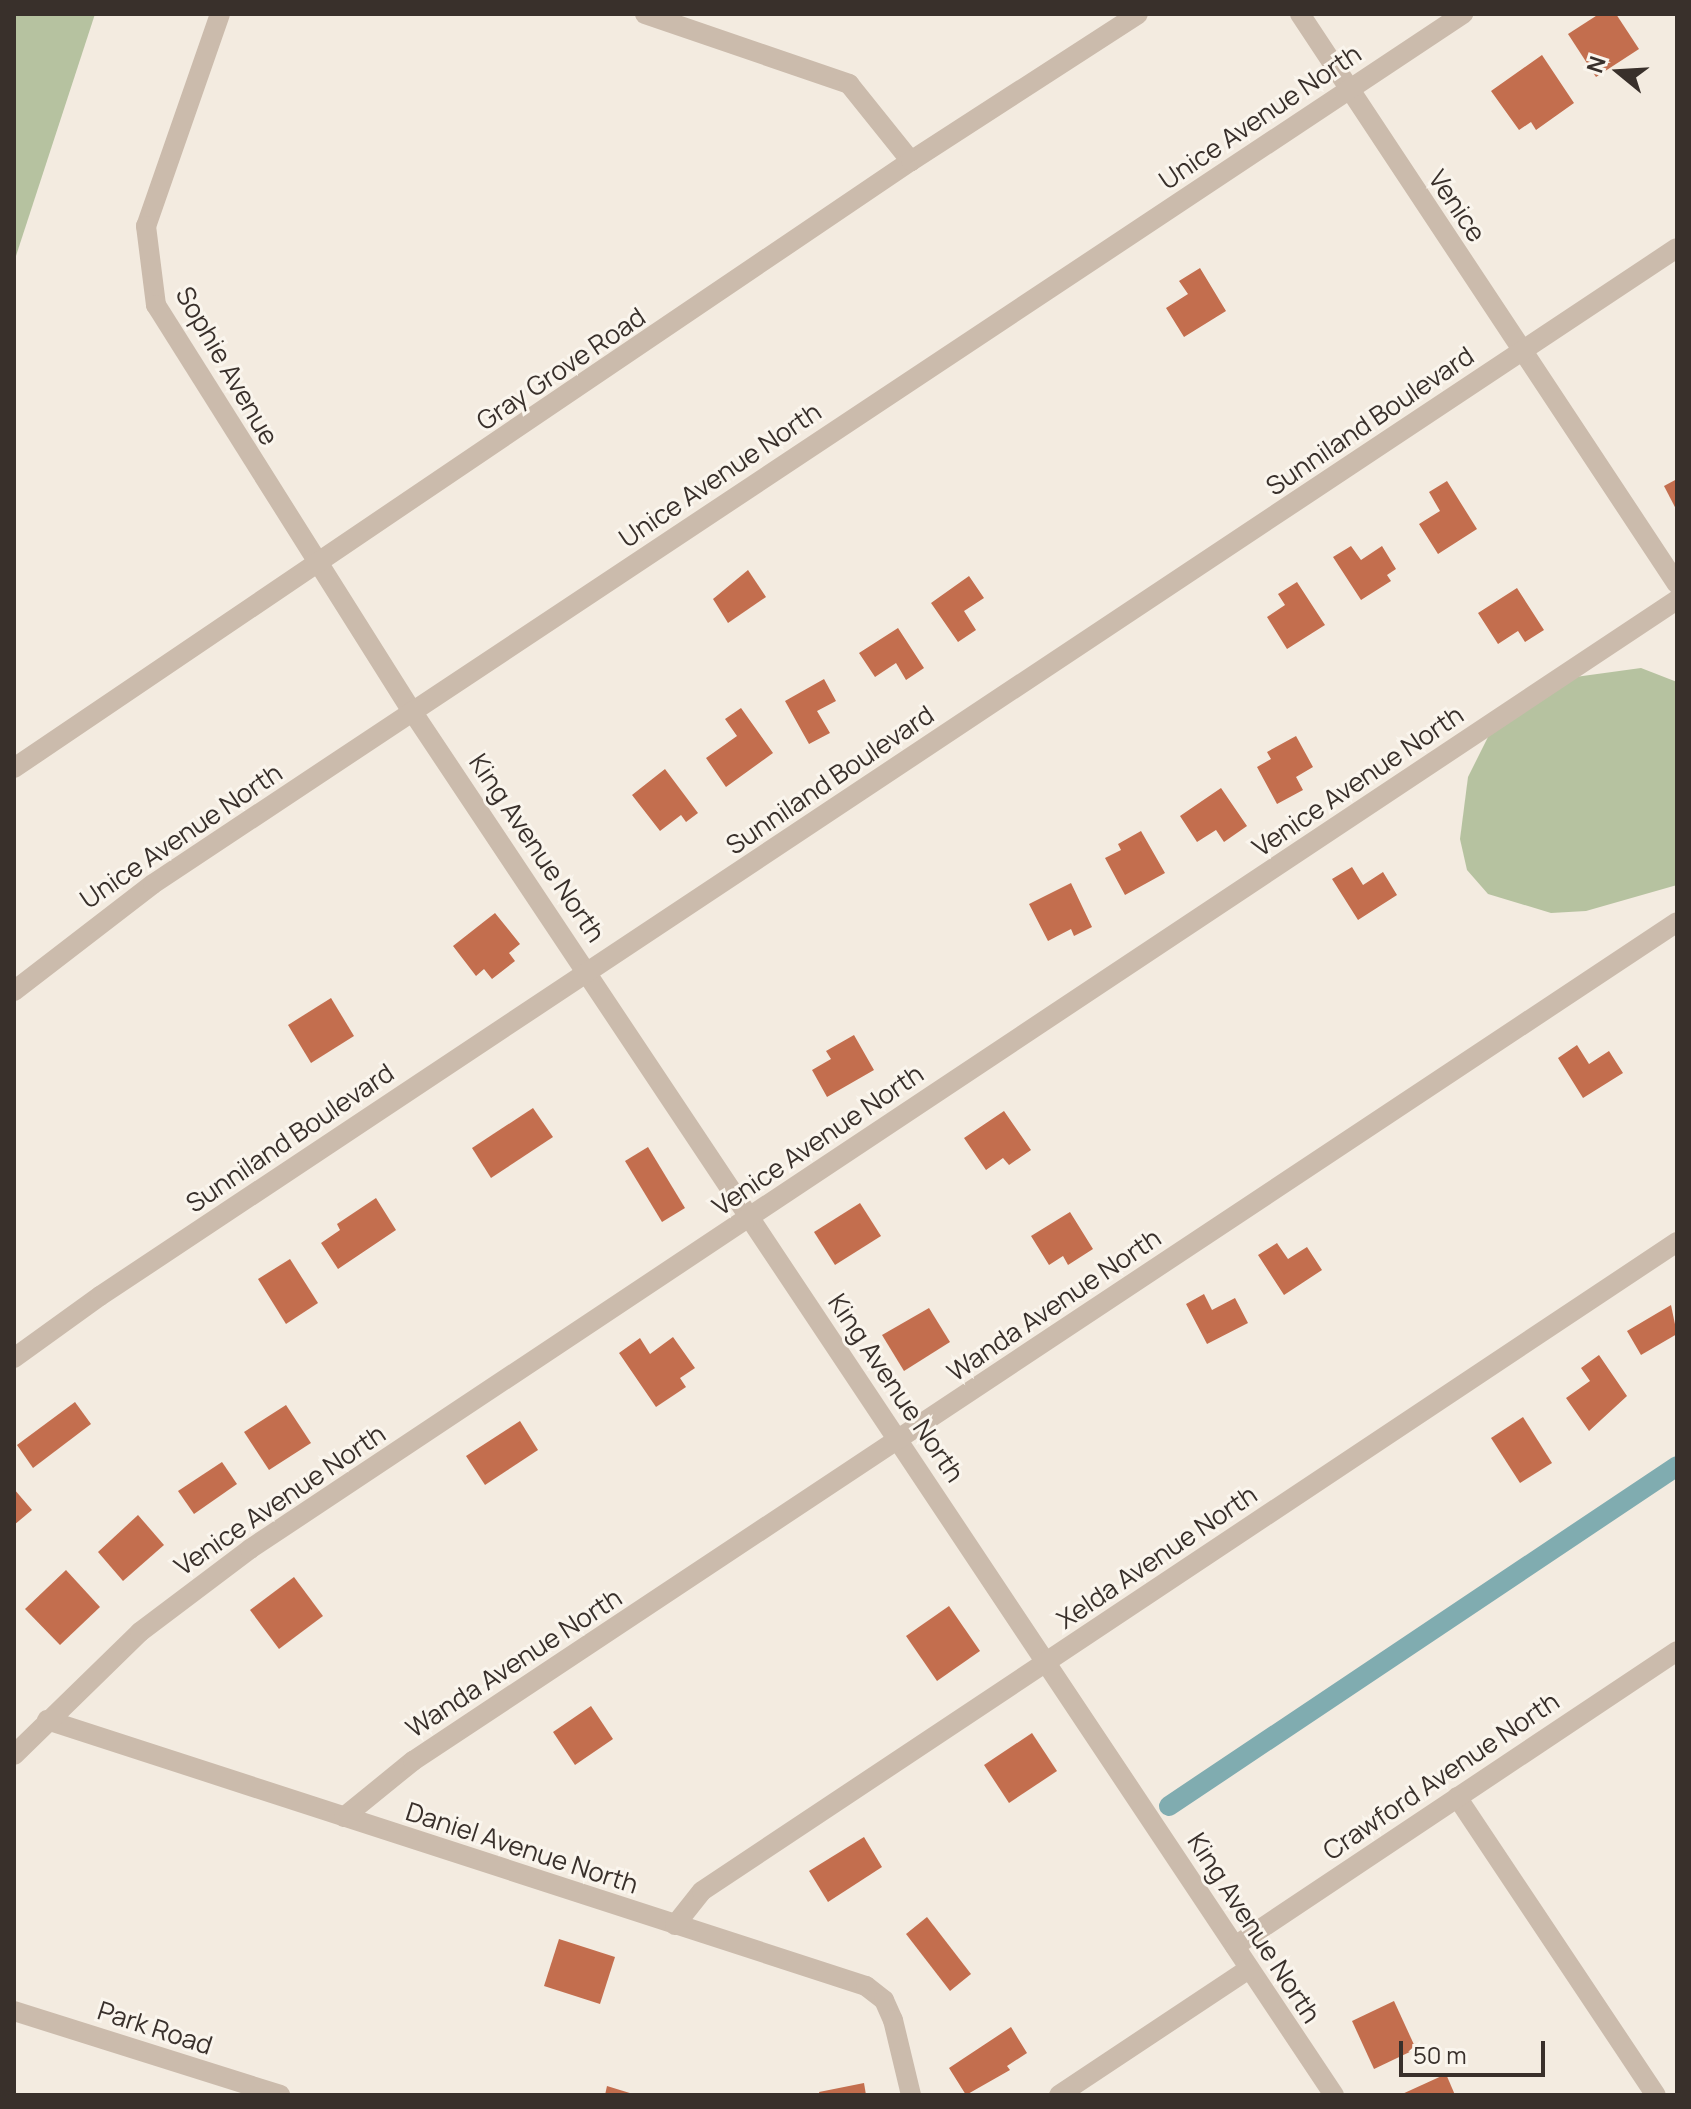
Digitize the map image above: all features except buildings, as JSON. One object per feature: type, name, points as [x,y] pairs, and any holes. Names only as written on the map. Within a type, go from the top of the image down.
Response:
[{"type":"street","name":"Sophie Avenue","points":[[220,14],[146,226],[156,305],[412,711]]},
{"type":"street","points":[[645,14],[849,84],[911,161]]},
{"type":"street","name":"Gray Grove Road","points":[[14,768],[319,566],[911,161],[1138,14]]},
{"type":"street","name":"Venice","points":[[1300,14],[1347,90],[1677,584]]},
{"type":"street","name":"Unice Avenue North","points":[[14,991],[153,884],[1463,14]]},
{"type":"street","name":"Sunniland Boulevard","points":[[14,1358],[1677,248]]},
{"type":"street","name":"Venice Avenue North","points":[[14,1755],[140,1632],[201,1584],[1677,600]]},
{"type":"street","name":"King Avenue North","points":[[412,711],[589,972],[1334,2095]]},
{"type":"street","name":"Wanda Avenue North","points":[[344,1817],[413,1761],[1677,922]]},
{"type":"street","name":"Xelda Avenue North","points":[[675,1925],[702,1891],[1677,1242]]},
{"type":"street","name":"Crawford Avenue North","points":[[1235,1946],[1677,1651]]},
{"type":"street","name":"Daniel Avenue North","points":[[47,1720],[866,1986],[884,2000],[893,2020],[911,2095]]},
{"type":"street","points":[[1457,1797],[1656,2095]]},
{"type":"street","points":[[1059,2095],[1249,1969]]},
{"type":"street","name":"Park Road","points":[[14,2011],[280,2095]]},
{"type":"green space","points":[[14,14],[95,14],[14,262]]},
{"type":"green space","points":[[1641,668],[1677,682],[1677,885],[1586,911],[1551,913],[1488,894],[1467,870],[1460,839],[1468,777],[1491,731],[1568,678]]},
{"type":"waterway","points":[[1169,1806],[1677,1466]]}]
